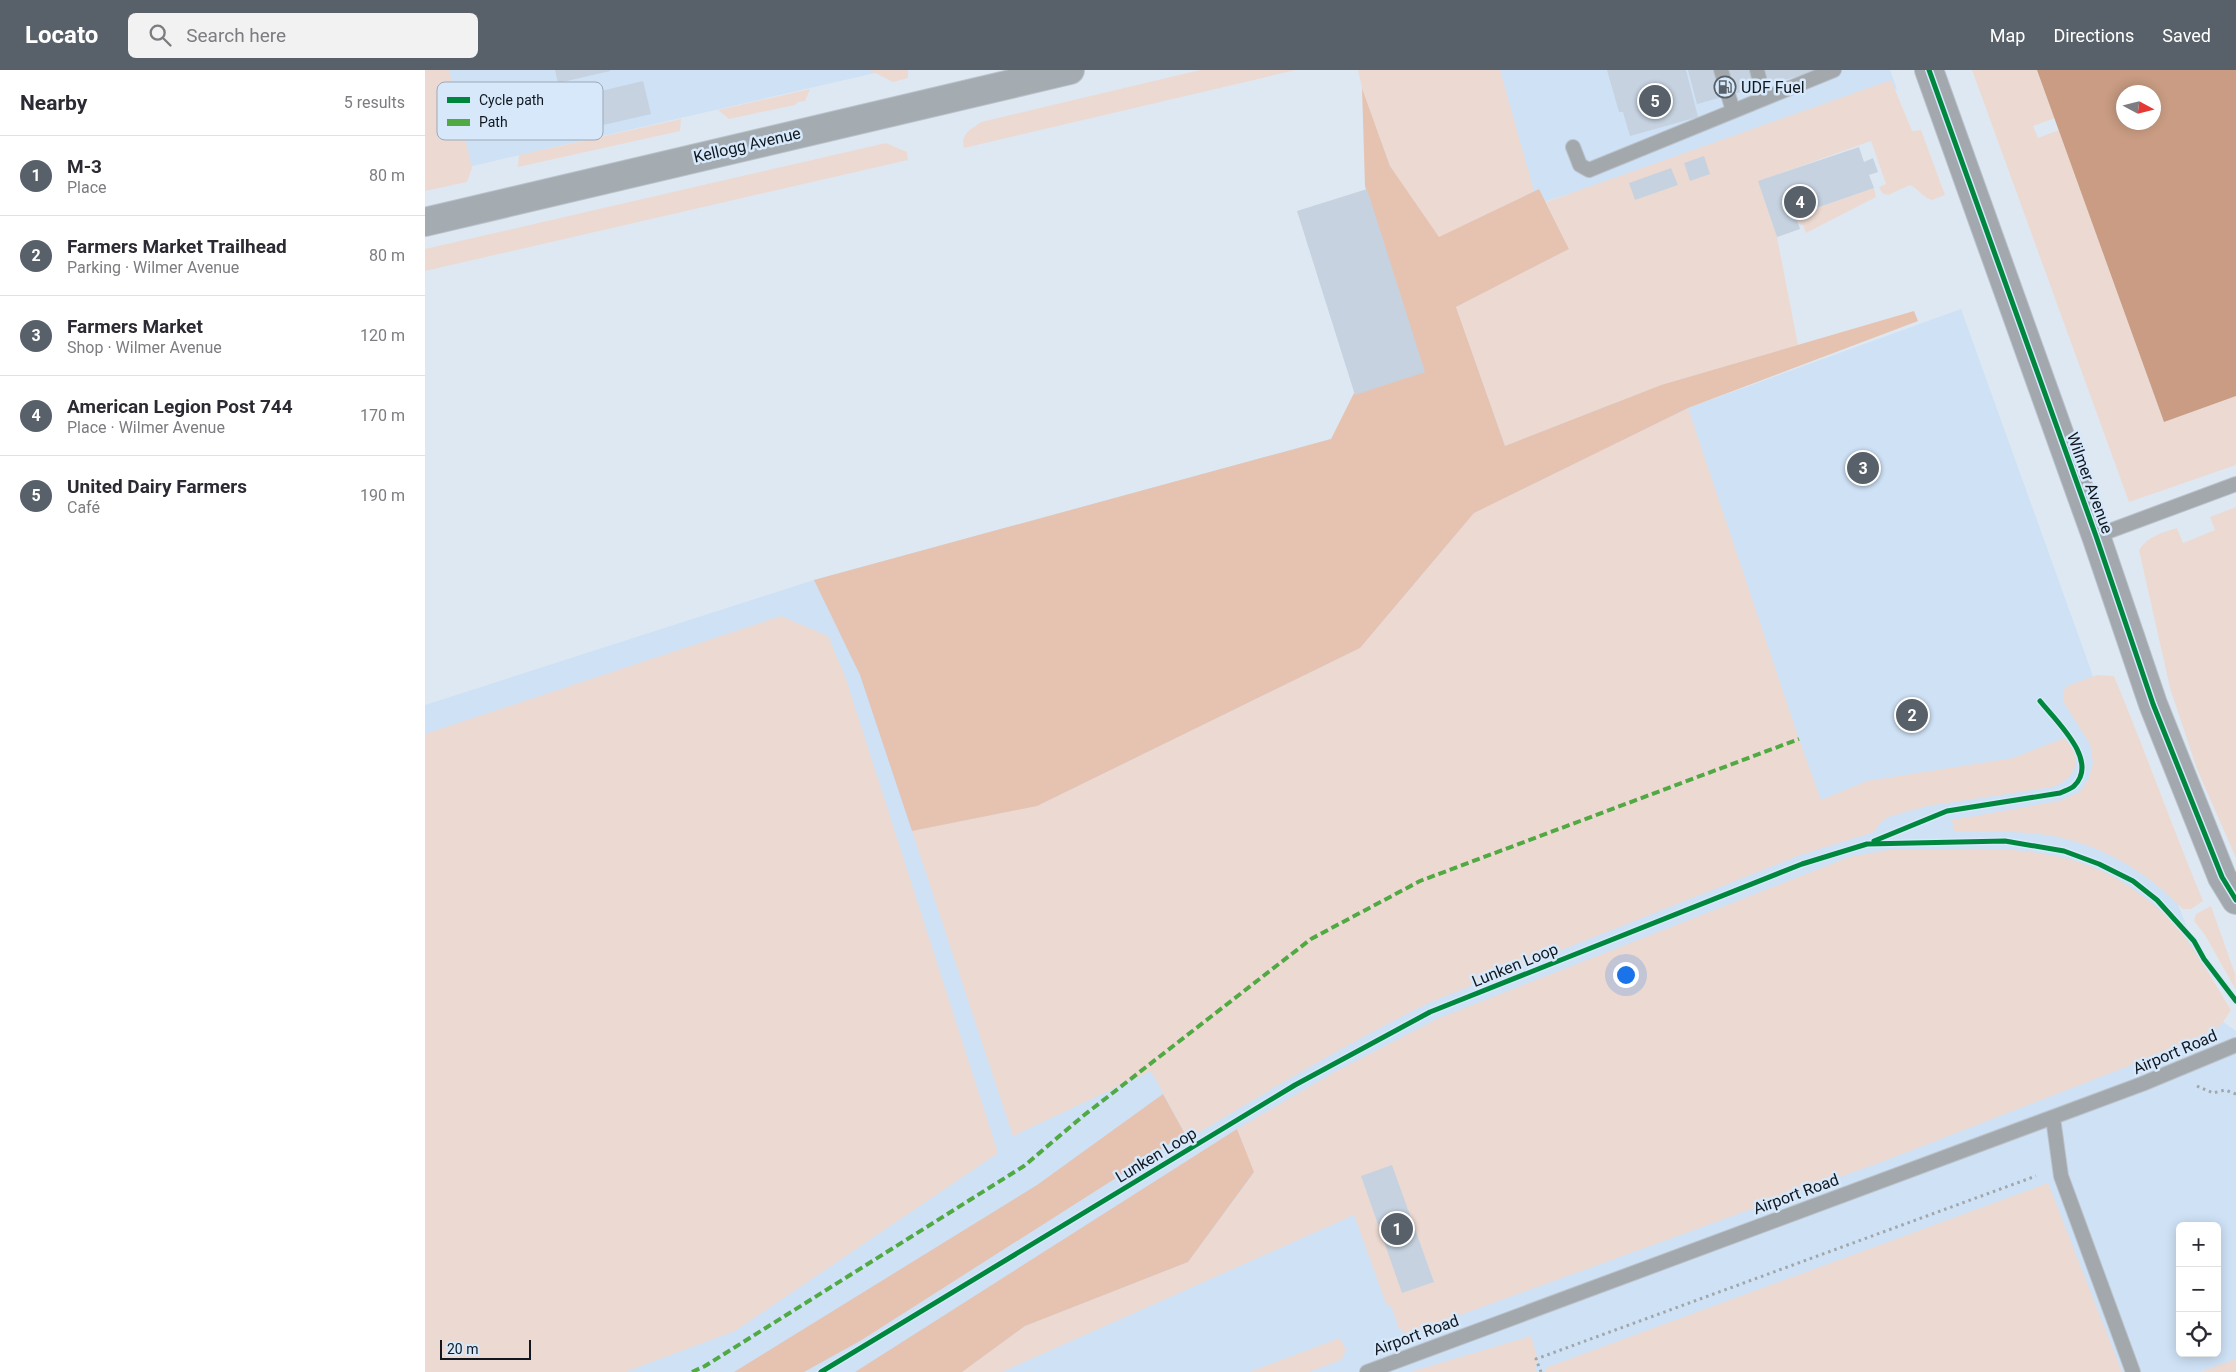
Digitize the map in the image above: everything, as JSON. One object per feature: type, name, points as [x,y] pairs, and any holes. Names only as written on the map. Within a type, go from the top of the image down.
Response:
[{"type":"main road","name":"Kellogg Avenue","points":[[425,222],[1005,77],[1070,70]]},
{"type":"street","name":"Wilmer Avenue","points":[[1929,70],[2096,536],[2153,704],[2222,877],[2236,900]]},
{"type":"lane","points":[[1721,70],[1733,111]]},
{"type":"lane","points":[[1757,70],[1764,98]]},
{"type":"lane","points":[[1573,147],[1580,165],[1589,170],[1764,98],[1805,76],[1834,70]]},
{"type":"lane","points":[[2096,536],[2236,484]]},
{"type":"lane","name":"Airport Road","points":[[1367,1372],[2053,1118],[2236,1045]]},
{"type":"lane","points":[[2053,1118],[2061,1176],[2133,1372]]},
{"type":"path","points":[[1541,1372],[1536,1359],[2036,1176]]},
{"type":"shaded area","points":[[425,70],[888,70],[603,136],[603,82],[437,82],[437,140],[585,140],[425,177]]},
{"type":"shaded area","points":[[425,70],[449,70],[452,82],[437,82],[437,140],[465,140],[472,168],[467,182],[425,191]]},
{"type":"shaded area","points":[[869,70],[908,70],[908,78],[893,82]]},
{"type":"shaded area","points":[[1200,70],[1296,70],[964,148],[963,139],[970,130],[981,122]]},
{"type":"shaded area","points":[[1358,70],[1500,70],[1534,191],[1439,238],[1390,166],[1362,88]]},
{"type":"shaded area","points":[[1490,70],[1890,70],[1897,89],[1528,207]]},
{"type":"shaded area","points":[[1972,70],[2037,70],[2055,118],[2033,126],[2038,138],[2059,130],[2164,422],[2236,396],[2236,465],[2129,502]]},
{"type":"shaded area","points":[[2037,70],[2236,70],[2236,396],[2164,422]]},
{"type":"shaded area","points":[[1891,80],[1912,131],[1921,130],[1945,195],[1932,200],[1910,185],[1888,195],[1882,193],[1879,187],[1886,184],[1871,141],[1759,181],[1777,237],[1798,345],[1661,385],[1505,446],[1456,307],[1569,249],[1546,202]]},
{"type":"shaded area","points":[[1362,88],[1390,166],[1439,237],[1539,189],[1569,249],[1456,307],[1505,446],[1661,385],[1914,311],[1918,321],[1688,408],[1474,513],[1360,648],[1037,806],[912,831],[860,675],[814,580],[1331,439],[1354,393],[1423,371],[1365,186]]},
{"type":"shaded area","points":[[810,89],[805,101],[798,102],[795,105],[729,119],[718,110]]},
{"type":"shaded area","points":[[681,119],[680,131],[518,167],[519,155],[586,140],[603,140],[603,136]]},
{"type":"shaded area","points":[[886,143],[907,152],[908,160],[425,271],[425,249]]},
{"type":"shaded area","points":[[1874,188],[1876,197],[1806,233],[1803,225],[1799,224],[1796,215]]},
{"type":"shaded area","points":[[1961,309],[2125,765],[2223,1022],[2236,1031],[2236,1372],[425,1372],[425,705],[814,580],[1488,396],[1688,408]]},
{"type":"shaded area","points":[[1688,408],[1821,800],[1867,781],[2013,758],[2064,738],[2070,745],[2076,760],[2072,773],[2061,783],[2052,787],[1927,806],[1888,817],[1880,823],[1874,832],[1800,855],[1428,1003],[1307,1068],[1188,1139],[1151,1071],[1013,1136],[912,831],[1037,806],[1360,648],[1474,513]]},
{"type":"shaded area","points":[[2236,507],[2236,858],[2197,769],[2170,688],[2139,550],[2151,538],[2177,528],[2183,543],[2215,530],[2210,517]]},
{"type":"shaded area","points":[[781,616],[828,636],[845,676],[998,1153],[735,1331],[625,1372],[425,1372],[425,734]]},
{"type":"shaded area","points":[[2097,675],[2114,676],[2203,901],[2191,909],[2183,909],[2150,880],[2113,857],[2073,841],[2030,833],[1954,831],[1952,820],[2059,801],[2080,792],[2089,778],[2093,763],[2090,744],[2064,703],[2063,692],[2067,686]]},
{"type":"shaded area","points":[[1993,849],[2026,851],[2090,866],[2120,881],[2170,919],[2197,954],[2231,1010],[2223,1022],[2211,1034],[1884,1161],[1408,1334],[1399,1329],[1391,1305],[1387,1306],[1354,1215],[1002,1372],[962,1372],[1025,1326],[1188,1262],[1254,1173],[1237,1129],[1333,1073],[1437,1019],[1849,857],[1889,850]]},
{"type":"shaded area","points":[[2211,906],[2235,974],[2236,990],[2205,935],[2194,921],[2196,914]]},
{"type":"shaded area","points":[[1163,1094],[1185,1134],[860,1341],[804,1372],[734,1372],[1037,1185]]},
{"type":"shaded area","points":[[1237,1129],[1254,1172],[1188,1262],[1025,1326],[962,1372],[855,1372]]},
{"type":"shaded area","points":[[2048,1183],[2122,1372],[1546,1372],[1545,1368]]},
{"type":"shaded area","points":[[1531,1336],[1538,1360],[1535,1367],[1537,1372],[1410,1372]]},
{"type":"shaded area","points":[[1340,1338],[1346,1350],[1341,1360],[1309,1372],[1249,1372]]},
{"type":"shaded area","points":[[2236,1359],[2236,1372],[2200,1372]]},
{"type":"building","points":[[555,70],[610,70],[562,82],[558,82]]},
{"type":"building","points":[[1607,70],[1686,70],[1698,117],[1630,136],[1623,112],[1619,112]]},
{"type":"building","name":"UDF Fuel","points":[[1688,70],[1817,70],[1817,71],[1697,104]]},
{"type":"building","points":[[643,81],[651,114],[603,125],[603,91]]},
{"type":"building","points":[[1859,147],[1864,162],[1873,158],[1878,172],[1869,175],[1874,188],[1796,215],[1800,229],[1777,237],[1758,181]]},
{"type":"building","points":[[1704,156],[1710,174],[1690,181],[1684,163]]},
{"type":"building","points":[[1671,168],[1678,185],[1635,200],[1629,183]]},
{"type":"building","points":[[1367,189],[1425,372],[1355,395],[1297,211]]},
{"type":"building","points":[[1392,1165],[1434,1282],[1402,1293],[1361,1176]]},
{"type":"marked path","points":[[692,1372],[705,1366],[1024,1166],[1083,1116],[1311,939],[1420,881],[1799,739]]},
{"type":"cycle path","points":[[1929,70],[2096,536],[2153,704],[2222,877],[2236,900]]},
{"type":"cycle path","points":[[1874,841],[1947,811],[2060,793],[2074,786],[2081,776],[2082,765],[2079,753],[2065,730],[2040,701]]},
{"type":"cycle path","name":"Lunken Loop","points":[[821,1372],[1295,1085],[1430,1012],[1802,864],[1867,844],[2005,841],[2064,851],[2099,864],[2133,881],[2157,900],[2194,941],[2204,959],[2236,1001]]},
{"type":"place","name":"UDF Fuel","points":[[1725,87]]},
{"type":"place","name":"United Dairy Farmers","points":[[1655,101]]},
{"type":"place","name":"American Legion Post 744","points":[[1800,202]]},
{"type":"place","name":"Farmers Market","points":[[1863,468]]},
{"type":"place","name":"Farmers Market Trailhead","points":[[1912,715]]},
{"type":"place","name":"M-3","points":[[1397,1229]]}]
